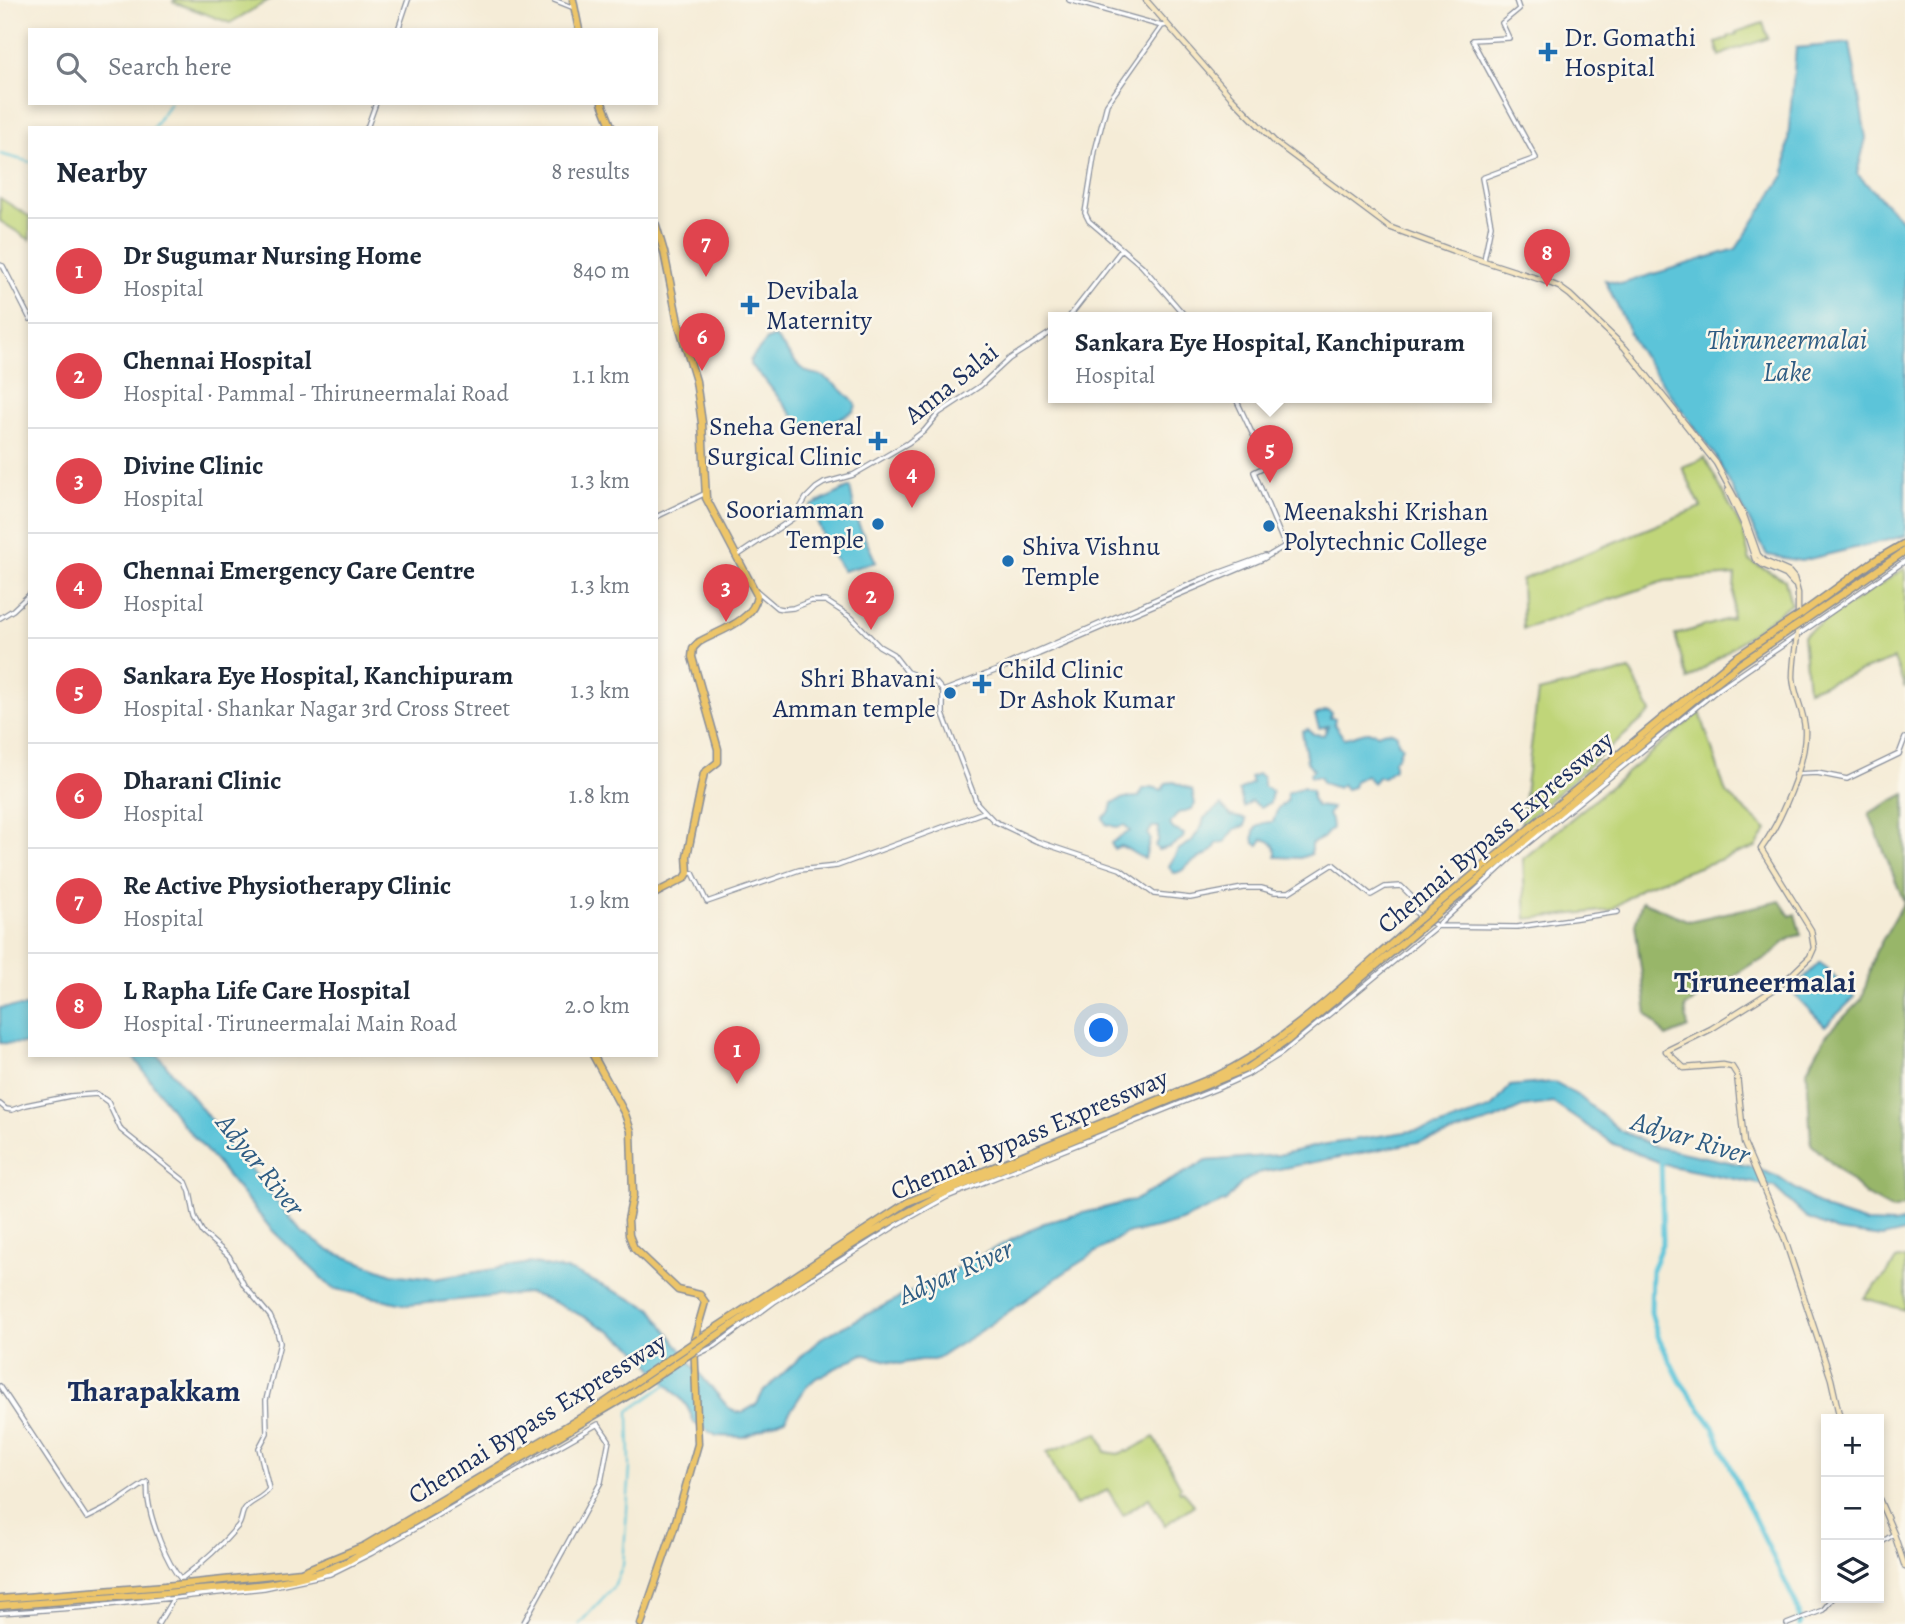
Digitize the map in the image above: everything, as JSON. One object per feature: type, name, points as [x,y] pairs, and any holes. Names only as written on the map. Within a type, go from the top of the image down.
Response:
[{"type":"main road","points":[[1146,0],[1164,26],[1275,142],[1389,227],[1559,287],[1570,295],[1625,348],[1707,452],[1741,517],[1755,559],[1786,575],[1793,583],[1796,596],[1794,691],[1803,718],[1805,742],[1777,824],[1761,849],[1811,930],[1814,948],[1810,957],[1792,976],[1734,1015],[1666,1051],[1684,1068],[1723,1065],[1732,1068],[1737,1075],[1744,1143],[1784,1237],[1831,1379],[1839,1414]]},
{"type":"main road","points":[[574,4],[579,28]]},
{"type":"main road","points":[[603,105],[611,126]]},
{"type":"main road","points":[[658,232],[678,322],[696,381],[702,424],[706,493],[710,508],[756,590],[756,604]]},
{"type":"main road","name":"Chennai Bypass Expressway","points":[[0,1606],[290,1574],[342,1557],[627,1392],[908,1202],[1217,1076],[1272,1049],[1421,922],[1519,844],[1735,658],[1794,627],[1801,618],[1874,561],[1905,543]]},
{"type":"main road","name":"Chennai Bypass Expressway","points":[[1801,618],[1905,551]]},
{"type":"main road","points":[[658,891],[685,878],[688,873],[687,856],[704,774],[717,764],[719,759],[692,657],[693,648],[699,642],[742,619],[756,604],[767,600]]},
{"type":"main road","points":[[594,1057],[625,1114],[631,1131],[633,1195],[628,1220],[629,1235],[634,1248],[678,1290],[701,1295],[705,1302],[694,1340],[698,1441],[674,1528],[641,1624]]},
{"type":"main road","points":[[1884,1511],[1905,1567]]},
{"type":"main road","name":"Chennai Bypass Expressway","points":[[0,1599],[166,1589]]},
{"type":"street","points":[[399,28],[408,0]]},
{"type":"street","points":[[554,0],[574,4]]},
{"type":"street","points":[[1069,0],[1164,26],[1107,104],[1095,151],[1085,213],[1089,221],[1142,266],[1182,312]]},
{"type":"street","points":[[1484,260],[1491,225],[1482,178],[1536,158],[1472,40],[1509,38],[1502,23],[1519,9],[1516,0]]},
{"type":"street","points":[[368,126],[375,105]]},
{"type":"street","points":[[1073,312],[1122,248]]},
{"type":"street","points":[[0,265],[3,266],[28,315]]},
{"type":"street","name":"Anna Salai","points":[[737,556],[795,517],[816,488],[853,474],[908,443],[924,431],[939,413],[980,386],[1009,359],[1048,334]]},
{"type":"street","points":[[943,691],[1039,654],[1285,546],[1254,472],[1270,464],[1238,403]]},
{"type":"street","points":[[658,516],[706,493]]},
{"type":"street","points":[[696,1356],[715,1346],[774,1302],[947,1197],[1247,1075],[1282,1053],[1437,926],[1501,859],[1519,844],[1794,627],[1905,561]]},
{"type":"street","points":[[756,590],[777,608],[783,609],[811,601],[826,601],[852,618],[879,646],[893,654],[907,672],[936,683],[943,691],[943,714],[971,793],[994,821],[1036,841],[1120,869],[1154,894],[1190,898],[1243,888],[1289,892],[1333,864],[1371,895],[1385,887],[1401,886],[1411,896],[1419,916],[1437,926],[1524,927],[1618,912]]},
{"type":"street","points":[[0,618],[28,596]]},
{"type":"street","points":[[1796,774],[1817,772],[1847,779],[1899,754],[1905,738]]},
{"type":"street","points":[[688,873],[693,873],[707,902],[797,870],[837,866],[984,812]]},
{"type":"street","points":[[0,1104],[12,1110],[70,1096],[97,1094],[103,1097],[121,1130],[186,1182],[195,1218],[203,1233],[229,1256],[244,1285],[270,1316],[277,1331],[280,1343],[266,1395],[267,1433],[259,1448],[269,1489],[264,1497],[245,1508],[238,1525],[184,1585],[159,1624]]},
{"type":"street","points":[[0,1386],[87,1518],[147,1482],[148,1502],[156,1527],[172,1568],[184,1585]]},
{"type":"street","points":[[0,1613],[264,1588],[330,1574],[372,1553],[598,1424],[609,1440],[601,1482],[523,1624]]},
{"type":"street","points":[[1884,1541],[1894,1534]]},
{"type":"street","points":[[1787,1624],[1823,1610],[1829,1603]]},
{"type":"green space","points":[[269,0],[230,23],[173,2]]},
{"type":"green space","points":[[1763,23],[1768,38],[1720,56],[1716,43],[1728,39],[1737,34],[1736,32]]},
{"type":"green space","points":[[0,198],[28,216],[28,239],[0,221]]},
{"type":"green space","points":[[1705,458],[1743,531],[1750,561],[1785,580],[1791,604],[1688,680],[1675,635],[1732,618],[1735,575],[1665,581],[1523,629],[1521,580],[1701,507],[1682,467]]},
{"type":"green space","points":[[1905,568],[1905,688],[1894,659],[1808,690],[1803,635]]},
{"type":"green space","points":[[1630,670],[1651,712],[1521,825],[1538,692]]},
{"type":"green space","points":[[1700,712],[1726,793],[1767,830],[1756,847],[1643,887],[1611,910],[1526,919],[1523,859]]},
{"type":"green space","points":[[1905,794],[1905,1206],[1893,1210],[1866,1195],[1811,1144],[1807,1070],[1827,1034],[1862,999],[1875,953],[1904,902],[1869,813]]},
{"type":"green space","points":[[1642,901],[1689,921],[1780,901],[1790,916],[1795,914],[1801,935],[1788,940],[1767,957],[1685,1007],[1688,1028],[1666,1037],[1647,1014],[1635,924]]},
{"type":"green space","points":[[1905,1258],[1905,1310],[1864,1298],[1887,1274],[1896,1260]]},
{"type":"green space","points":[[1098,1433],[1106,1452],[1118,1454],[1154,1437],[1181,1487],[1178,1489],[1183,1491],[1194,1505],[1165,1525],[1149,1498],[1123,1515],[1108,1490],[1076,1505],[1047,1452]]},
{"type":"water","name":"Thiruneermalai Lake","points":[[1850,43],[1866,138],[1857,174],[1905,223],[1905,536],[1801,561],[1767,555],[1716,457],[1637,348],[1605,280],[1621,284],[1736,249],[1785,174],[1796,48]]},
{"type":"water","points":[[775,337],[801,368],[822,376],[844,392],[856,405],[854,411],[813,431],[804,430],[750,365],[750,360],[767,340]]},
{"type":"water","points":[[850,487],[856,519],[876,562],[843,571],[827,546],[811,506]]},
{"type":"water","points":[[1327,710],[1331,712],[1330,718],[1335,718],[1334,724],[1344,738],[1369,732],[1378,734],[1388,731],[1397,735],[1402,746],[1394,760],[1394,769],[1384,777],[1378,777],[1373,783],[1366,775],[1355,781],[1353,787],[1346,789],[1342,784],[1338,788],[1323,783],[1319,777],[1311,777],[1310,773],[1314,770],[1307,762],[1302,731],[1308,729],[1313,734],[1324,735],[1328,726],[1319,728],[1315,715]]},
{"type":"water","points":[[1258,774],[1263,777],[1263,786],[1272,791],[1270,803],[1260,807],[1251,801],[1244,807],[1239,791],[1252,783],[1250,777]]},
{"type":"water","points":[[1174,782],[1192,790],[1195,804],[1192,809],[1178,813],[1170,824],[1173,829],[1184,834],[1183,838],[1170,847],[1158,850],[1155,845],[1159,827],[1152,827],[1148,834],[1150,839],[1145,858],[1120,846],[1114,849],[1111,843],[1130,831],[1125,825],[1116,827],[1106,824],[1103,818],[1110,812],[1112,803],[1124,798],[1139,797],[1143,789],[1152,787],[1162,790],[1166,783]]},
{"type":"water","points":[[1303,787],[1312,791],[1316,806],[1332,808],[1328,815],[1332,828],[1323,838],[1311,844],[1311,854],[1300,858],[1276,857],[1275,847],[1269,841],[1263,839],[1259,845],[1254,843],[1255,829],[1260,824],[1273,822],[1278,808],[1287,801],[1287,793]]},
{"type":"water","points":[[1221,805],[1231,816],[1246,819],[1245,826],[1235,829],[1225,842],[1217,843],[1213,850],[1182,871],[1173,873],[1169,866],[1178,850],[1191,842],[1204,818]]},
{"type":"water","points":[[1820,962],[1855,997],[1825,1026],[1791,991]]},
{"type":"water","points":[[28,1007],[28,1044],[0,1043],[0,1008]]},
{"type":"water","name":"Adyar River","points":[[133,1057],[160,1057],[302,1232],[330,1251],[392,1274],[434,1279],[530,1263],[571,1271],[651,1308],[692,1365],[728,1407],[736,1412],[743,1412],[757,1404],[763,1392],[821,1338],[1044,1223],[1135,1200],[1206,1161],[1278,1155],[1321,1145],[1438,1127],[1492,1108],[1510,1086],[1553,1082],[1580,1097],[1619,1130],[1657,1147],[1753,1167],[1776,1176],[1827,1210],[1867,1223],[1894,1224],[1905,1221],[1905,1232],[1882,1237],[1837,1231],[1808,1219],[1774,1187],[1666,1165],[1614,1144],[1553,1103],[1522,1107],[1494,1120],[1438,1138],[1258,1173],[1242,1183],[1226,1201],[1181,1221],[1125,1234],[934,1360],[899,1364],[863,1354],[816,1378],[807,1386],[785,1419],[744,1437],[717,1436],[694,1423],[684,1402],[632,1347],[588,1319],[540,1297],[528,1293],[408,1305],[332,1288],[271,1229],[180,1121]]},
{"type":"waterway","points":[[154,126],[169,105]]},
{"type":"waterway","points":[[0,154],[28,161]]},
{"type":"waterway","name":"Adyar River","points":[[1661,1158],[1663,1241],[1652,1270],[1651,1313],[1659,1339],[1680,1381],[1713,1427],[1797,1606],[1800,1624]]},
{"type":"waterway","points":[[579,1624],[614,1586],[623,1566],[630,1468],[629,1411],[667,1384]]},
{"type":"place","name":"Dr. Gomathi Hospital","points":[[1548,52]]},
{"type":"place","name":"Re Active Physiotherapy Clinic","points":[[706,277]]},
{"type":"place","name":"L Rapha Life Care Hospital","points":[[1547,287]]},
{"type":"place","name":"Devibala Maternity","points":[[750,305]]},
{"type":"place","name":"Dharani Clinic","points":[[702,371]]},
{"type":"place","name":"Sneha General Surgical Clinic","points":[[878,441]]},
{"type":"place","name":"Sankara Eye Hospital, Kanchipuram","points":[[1270,483]]},
{"type":"place","name":"Chennai Emergency Care Centre","points":[[912,508]]},
{"type":"place","name":"Sooriamman Temple","points":[[878,524]]},
{"type":"place","name":"Meenakshi Krishan Polytechnic College","points":[[1269,526]]},
{"type":"place","name":"Shiva Vishnu Temple","points":[[1008,561]]},
{"type":"place","name":"Divine Clinic","points":[[726,622]]},
{"type":"place","name":"Chennai Hospital","points":[[871,630]]},
{"type":"place","name":"Child Clinic Dr Ashok Kumar","points":[[982,684]]},
{"type":"place","name":"Shri Bhavani Amman temple","points":[[950,693]]},
{"type":"place","name":"Dr Sugumar Nursing Home","points":[[737,1084]]},
{"type":"district","name":"Tiruneermalai","points":[[1765,982]]},
{"type":"district","name":"Tharapakkam","points":[[154,1391]]}]
